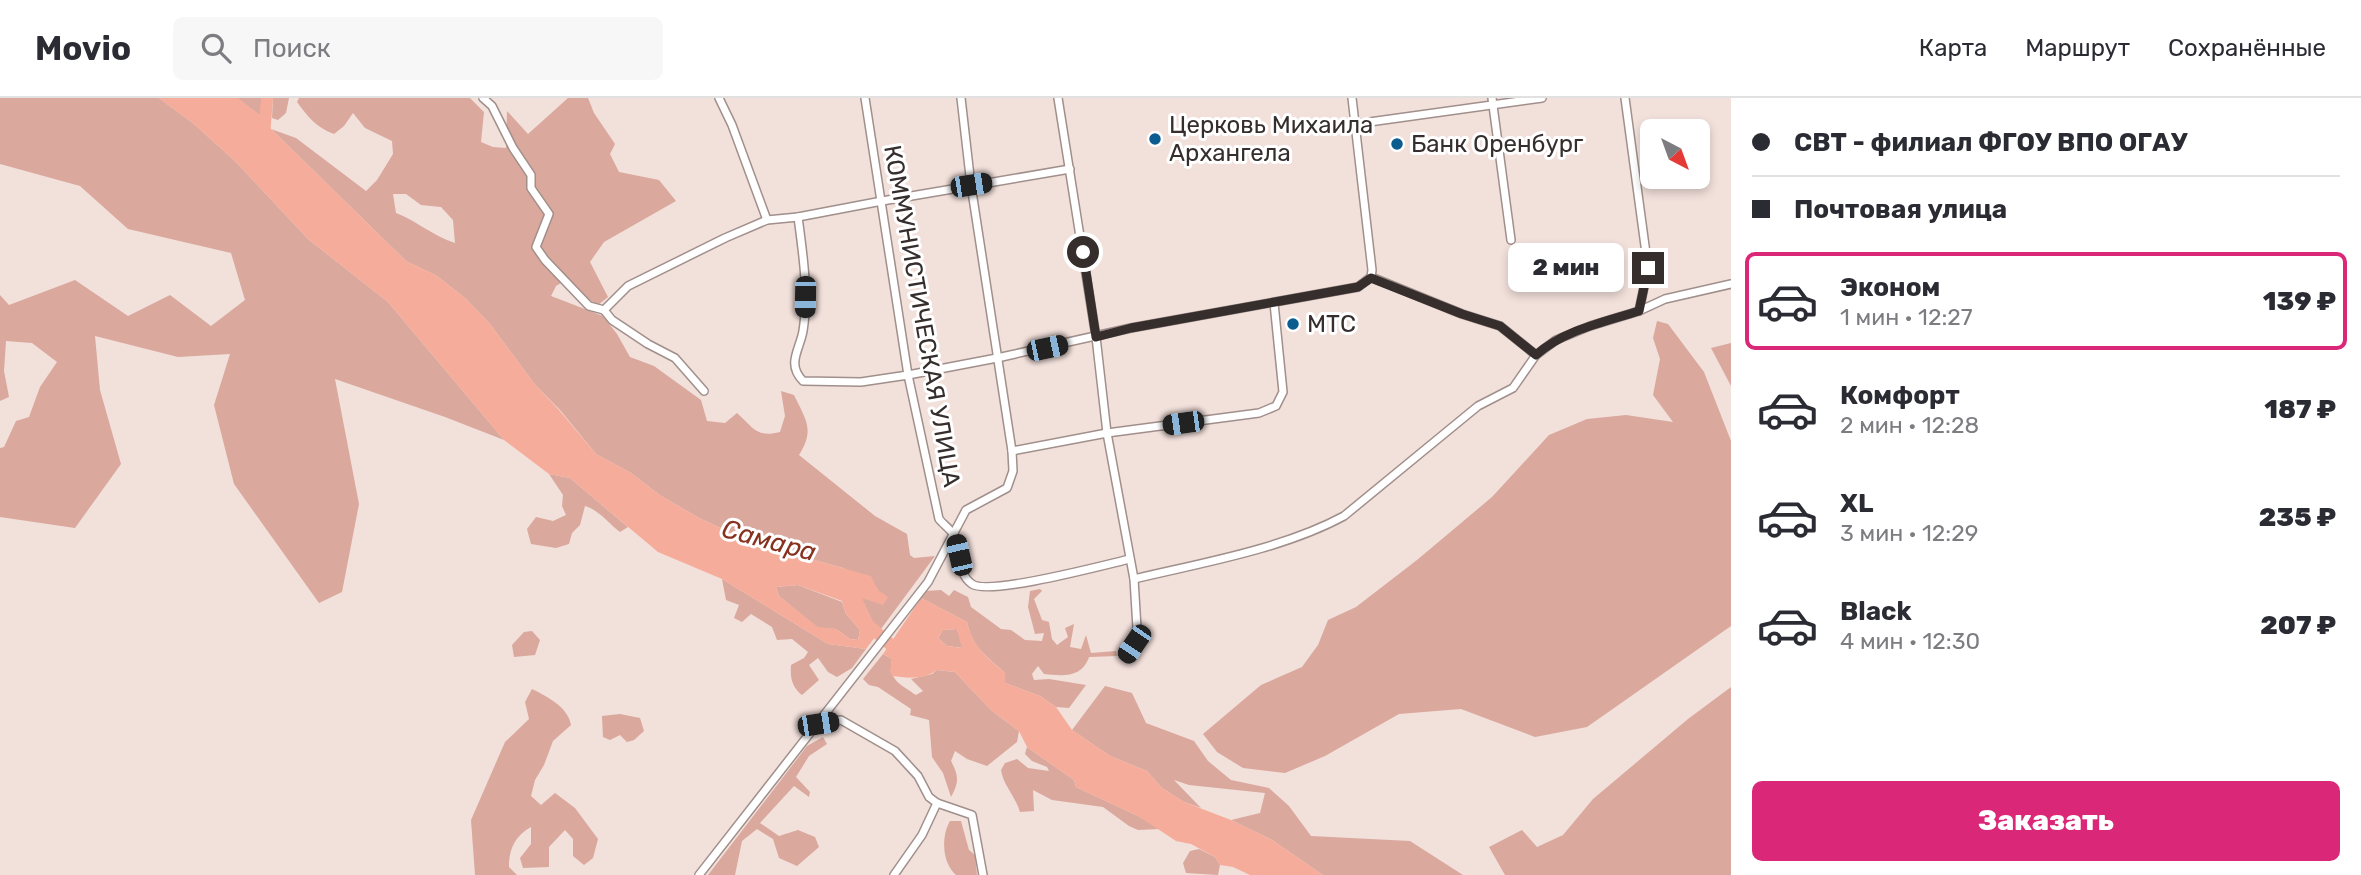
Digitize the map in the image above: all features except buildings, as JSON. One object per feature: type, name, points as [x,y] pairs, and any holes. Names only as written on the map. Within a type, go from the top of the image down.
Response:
[{"type":"street","points":[[483,98],[492,106],[530,175],[531,188],[549,214],[536,247],[545,260],[589,306],[604,310],[612,320],[675,358],[704,391]]},
{"type":"street","points":[[719,98],[733,125],[767,220]]},
{"type":"street","name":"КОММУНИСТИЧЕСКАЯ УЛИЦА","points":[[865,98],[908,374],[939,519],[954,535],[964,575],[973,585],[983,587],[1024,583],[1130,559]]},
{"type":"street","points":[[699,875],[928,582],[967,510],[1007,488],[1013,471],[971,185],[961,98]]},
{"type":"street","points":[[1058,98],[1096,337],[1107,433],[1134,579],[1138,628],[1134,644],[1126,656]]},
{"type":"street","points":[[798,217],[805,280],[802,335],[795,350],[794,366],[803,381],[813,383],[862,382],[908,374],[997,358],[1131,328],[1358,287],[1371,278],[1372,270],[1352,98]]},
{"type":"street","points":[[1355,124],[1492,101],[1542,98]]},
{"type":"street","points":[[1625,98],[1648,268],[1639,311]]},
{"type":"street","points":[[1492,101],[1511,240]]},
{"type":"street","points":[[604,310],[628,286],[767,220],[798,217],[1070,169]]},
{"type":"street","points":[[1371,278],[1500,326],[1536,355]]},
{"type":"street","points":[[1134,579],[1242,553],[1325,526],[1344,516],[1478,406],[1513,388],[1536,355],[1556,340],[1665,299],[1731,284]]},
{"type":"street","points":[[1012,451],[1107,433],[1259,413],[1276,406],[1283,392],[1274,303]]},
{"type":"street","points":[[818,724],[841,720],[895,751],[918,776],[929,797],[937,803],[972,815],[983,875]]},
{"type":"street","points":[[894,875],[922,835],[937,803]]},
{"type":"shaded area","points":[[0,98],[159,98],[194,124],[236,162],[308,239],[388,302],[504,440],[335,379],[359,504],[342,592],[319,603],[234,484],[214,405],[230,354],[178,357],[95,336],[100,390],[121,464],[75,528],[0,517],[0,448],[4,447],[16,421],[29,417],[40,387],[57,362],[32,343],[6,341],[4,371],[9,397],[0,401],[0,295],[9,305],[75,280],[128,316],[170,295],[211,326],[245,300],[231,253],[128,229],[80,186],[0,164]]},
{"type":"shaded area","points":[[159,98],[238,98],[261,116],[271,129],[406,261],[437,276],[466,299],[490,324],[536,386],[596,454],[631,473],[661,496],[701,519],[754,543],[871,576],[878,590],[888,597],[883,605],[862,598],[878,633],[866,649],[828,644],[722,579],[658,552],[570,478],[549,474],[504,440],[388,302],[308,239],[236,162],[194,124]],"holes":[[[798,585],[842,601],[846,614],[860,630],[858,640],[850,639],[836,629],[818,627],[779,596],[776,587]]]},
{"type":"shaded area","points":[[238,98],[262,98],[261,116],[239,100]]},
{"type":"shaded area","points":[[273,98],[289,98],[286,113],[278,120],[272,118]]},
{"type":"shaded area","points":[[299,98],[470,98],[484,112],[481,142],[506,148],[507,111],[528,134],[568,98],[588,98],[594,113],[615,144],[610,154],[619,172],[659,180],[676,201],[604,242],[590,262],[608,297],[598,305],[561,283],[556,286],[551,296],[603,316],[630,357],[654,366],[701,400],[707,421],[725,423],[737,413],[760,433],[780,432],[785,416],[781,391],[794,395],[805,418],[808,432],[799,455],[875,516],[907,534],[910,555],[914,558],[935,556],[878,633],[861,597],[878,590],[873,582],[843,568],[754,543],[701,519],[661,496],[631,473],[596,454],[560,410],[536,386],[490,324],[466,299],[437,276],[406,261],[271,129],[296,138],[366,191],[377,180],[393,154],[392,141],[365,128],[353,113],[334,134],[313,121],[297,102]],"holes":[[[393,194],[406,194],[421,205],[441,207],[453,220],[455,243],[396,213]]]},
{"type":"shaded area","points":[[1657,321],[1668,324],[1704,372],[1731,441],[1731,626],[1587,727],[1535,737],[1461,709],[1399,714],[1325,756],[1285,773],[1243,768],[1217,752],[1203,734],[1261,685],[1302,667],[1318,645],[1328,620],[1356,607],[1417,560],[1492,497],[1549,435],[1587,419],[1626,415],[1673,422],[1653,395],[1660,359],[1653,338]]},
{"type":"shaded area","points":[[1731,343],[1731,386],[1711,348]]},
{"type":"shaded area","points":[[549,474],[570,478],[628,527],[620,532],[585,506],[580,525],[572,533],[569,544],[556,548],[531,544],[527,529],[536,517],[553,521],[566,515],[562,506],[563,495]]},
{"type":"shaded area","points":[[722,579],[828,644],[866,649],[852,668],[837,677],[828,672],[818,658],[809,665],[819,680],[802,695],[792,682],[791,665],[804,658],[808,652],[792,639],[777,640],[772,627],[751,614],[742,622],[734,618],[739,605],[726,600]]},
{"type":"shaded area","points":[[798,585],[842,602],[846,614],[860,630],[858,640],[850,639],[836,629],[818,628],[779,596],[776,587]]},
{"type":"shaded area","points":[[941,590],[949,596],[954,590],[968,597],[971,607],[1001,629],[1011,630],[1025,640],[1042,641],[1044,633],[1035,634],[1028,607],[1030,591],[1042,591],[1034,599],[1042,620],[1049,622],[1052,639],[1057,645],[1068,637],[1065,628],[1074,624],[1070,647],[1081,649],[1086,635],[1091,653],[1116,651],[1117,656],[1089,657],[1082,669],[1071,674],[1044,674],[1038,666],[1032,674],[1034,680],[1049,679],[1086,685],[1069,708],[1056,707],[1040,696],[1005,683],[1005,673],[977,645],[967,622],[921,598],[925,591]]},
{"type":"shaded area","points":[[921,598],[967,622],[977,645],[1005,673],[1005,683],[1040,696],[1056,707],[1072,730],[1110,756],[1147,771],[1162,788],[1184,802],[1231,820],[1272,840],[1323,875],[1250,875],[1233,867],[1220,865],[1215,857],[1191,844],[1176,841],[1138,816],[1076,787],[1074,780],[1027,747],[1019,731],[991,710],[955,672],[937,670],[921,677],[910,678],[892,676],[892,659],[883,654]],"holes":[[[957,629],[962,648],[947,646],[938,638],[943,630]]]},
{"type":"shaded area","points":[[957,629],[963,648],[947,646],[938,638],[943,630]]},
{"type":"shaded area","points":[[532,631],[540,640],[535,655],[514,657],[512,645],[524,632]]},
{"type":"shaded area","points":[[883,654],[892,659],[892,672],[897,681],[916,695],[923,691],[911,679],[932,674],[937,670],[955,672],[991,710],[1019,731],[1017,742],[987,766],[967,759],[955,751],[951,761],[957,779],[951,797],[943,773],[932,757],[929,720],[910,715],[911,709],[863,679]]},
{"type":"shaded area","points":[[1105,686],[1132,693],[1146,723],[1194,741],[1208,761],[1231,780],[1269,788],[1289,806],[1311,836],[1410,841],[1463,875],[1323,875],[1272,840],[1231,820],[1260,813],[1265,793],[1189,785],[1174,780],[1201,808],[1184,802],[1162,788],[1147,771],[1110,756],[1072,730]]},
{"type":"shaded area","points":[[1731,687],[1731,875],[1505,875],[1489,847],[1522,830],[1537,847],[1563,835],[1593,799],[1688,719]]},
{"type":"shaded area","points":[[532,689],[562,708],[571,725],[553,741],[535,780],[531,796],[541,805],[555,793],[575,808],[598,839],[593,858],[584,865],[573,856],[573,839],[565,830],[549,847],[549,867],[523,868],[520,858],[531,844],[531,827],[517,839],[510,854],[509,867],[517,875],[475,875],[471,820],[505,742],[529,719],[525,702]]},
{"type":"shaded area","points":[[620,714],[640,718],[644,731],[634,740],[627,742],[620,735],[610,740],[603,737],[602,716]]},
{"type":"shaded area","points":[[823,737],[827,744],[809,756],[796,777],[810,792],[809,797],[794,786],[760,823],[779,836],[798,830],[815,837],[819,847],[797,866],[779,858],[773,839],[757,829],[742,841],[735,875],[708,875],[807,746]]},
{"type":"shaded area","points":[[1027,747],[1074,780],[1076,787],[1160,829],[1138,830],[1103,807],[1052,800],[1033,790],[1034,811],[1020,812],[1002,775],[1001,770],[1005,763],[1017,759],[1028,768],[1049,771],[1047,767],[1032,761],[1025,754]]},
{"type":"shaded area","points":[[950,821],[961,821],[969,850],[975,855],[977,875],[956,875],[948,864],[944,842]]},
{"type":"shaded area","points":[[1199,849],[1215,857],[1220,865],[1218,875],[1186,873],[1183,863],[1190,851]]},
{"type":"waterway","points":[[264,136],[267,98]]},
{"type":"waterway","name":"Самара","points":[[865,622],[901,654]]},
{"type":"place","name":"Церковь Михаила Архангела","points":[[1155,139]]},
{"type":"place","name":"Банк Оренбург","points":[[1397,144]]},
{"type":"place","name":"МТС","points":[[1293,324]]},
{"type":"route","points":[[1083,252],[1096,337],[1131,328],[1358,287],[1371,278],[1500,326],[1536,355],[1556,340],[1639,311],[1648,268]]}]
